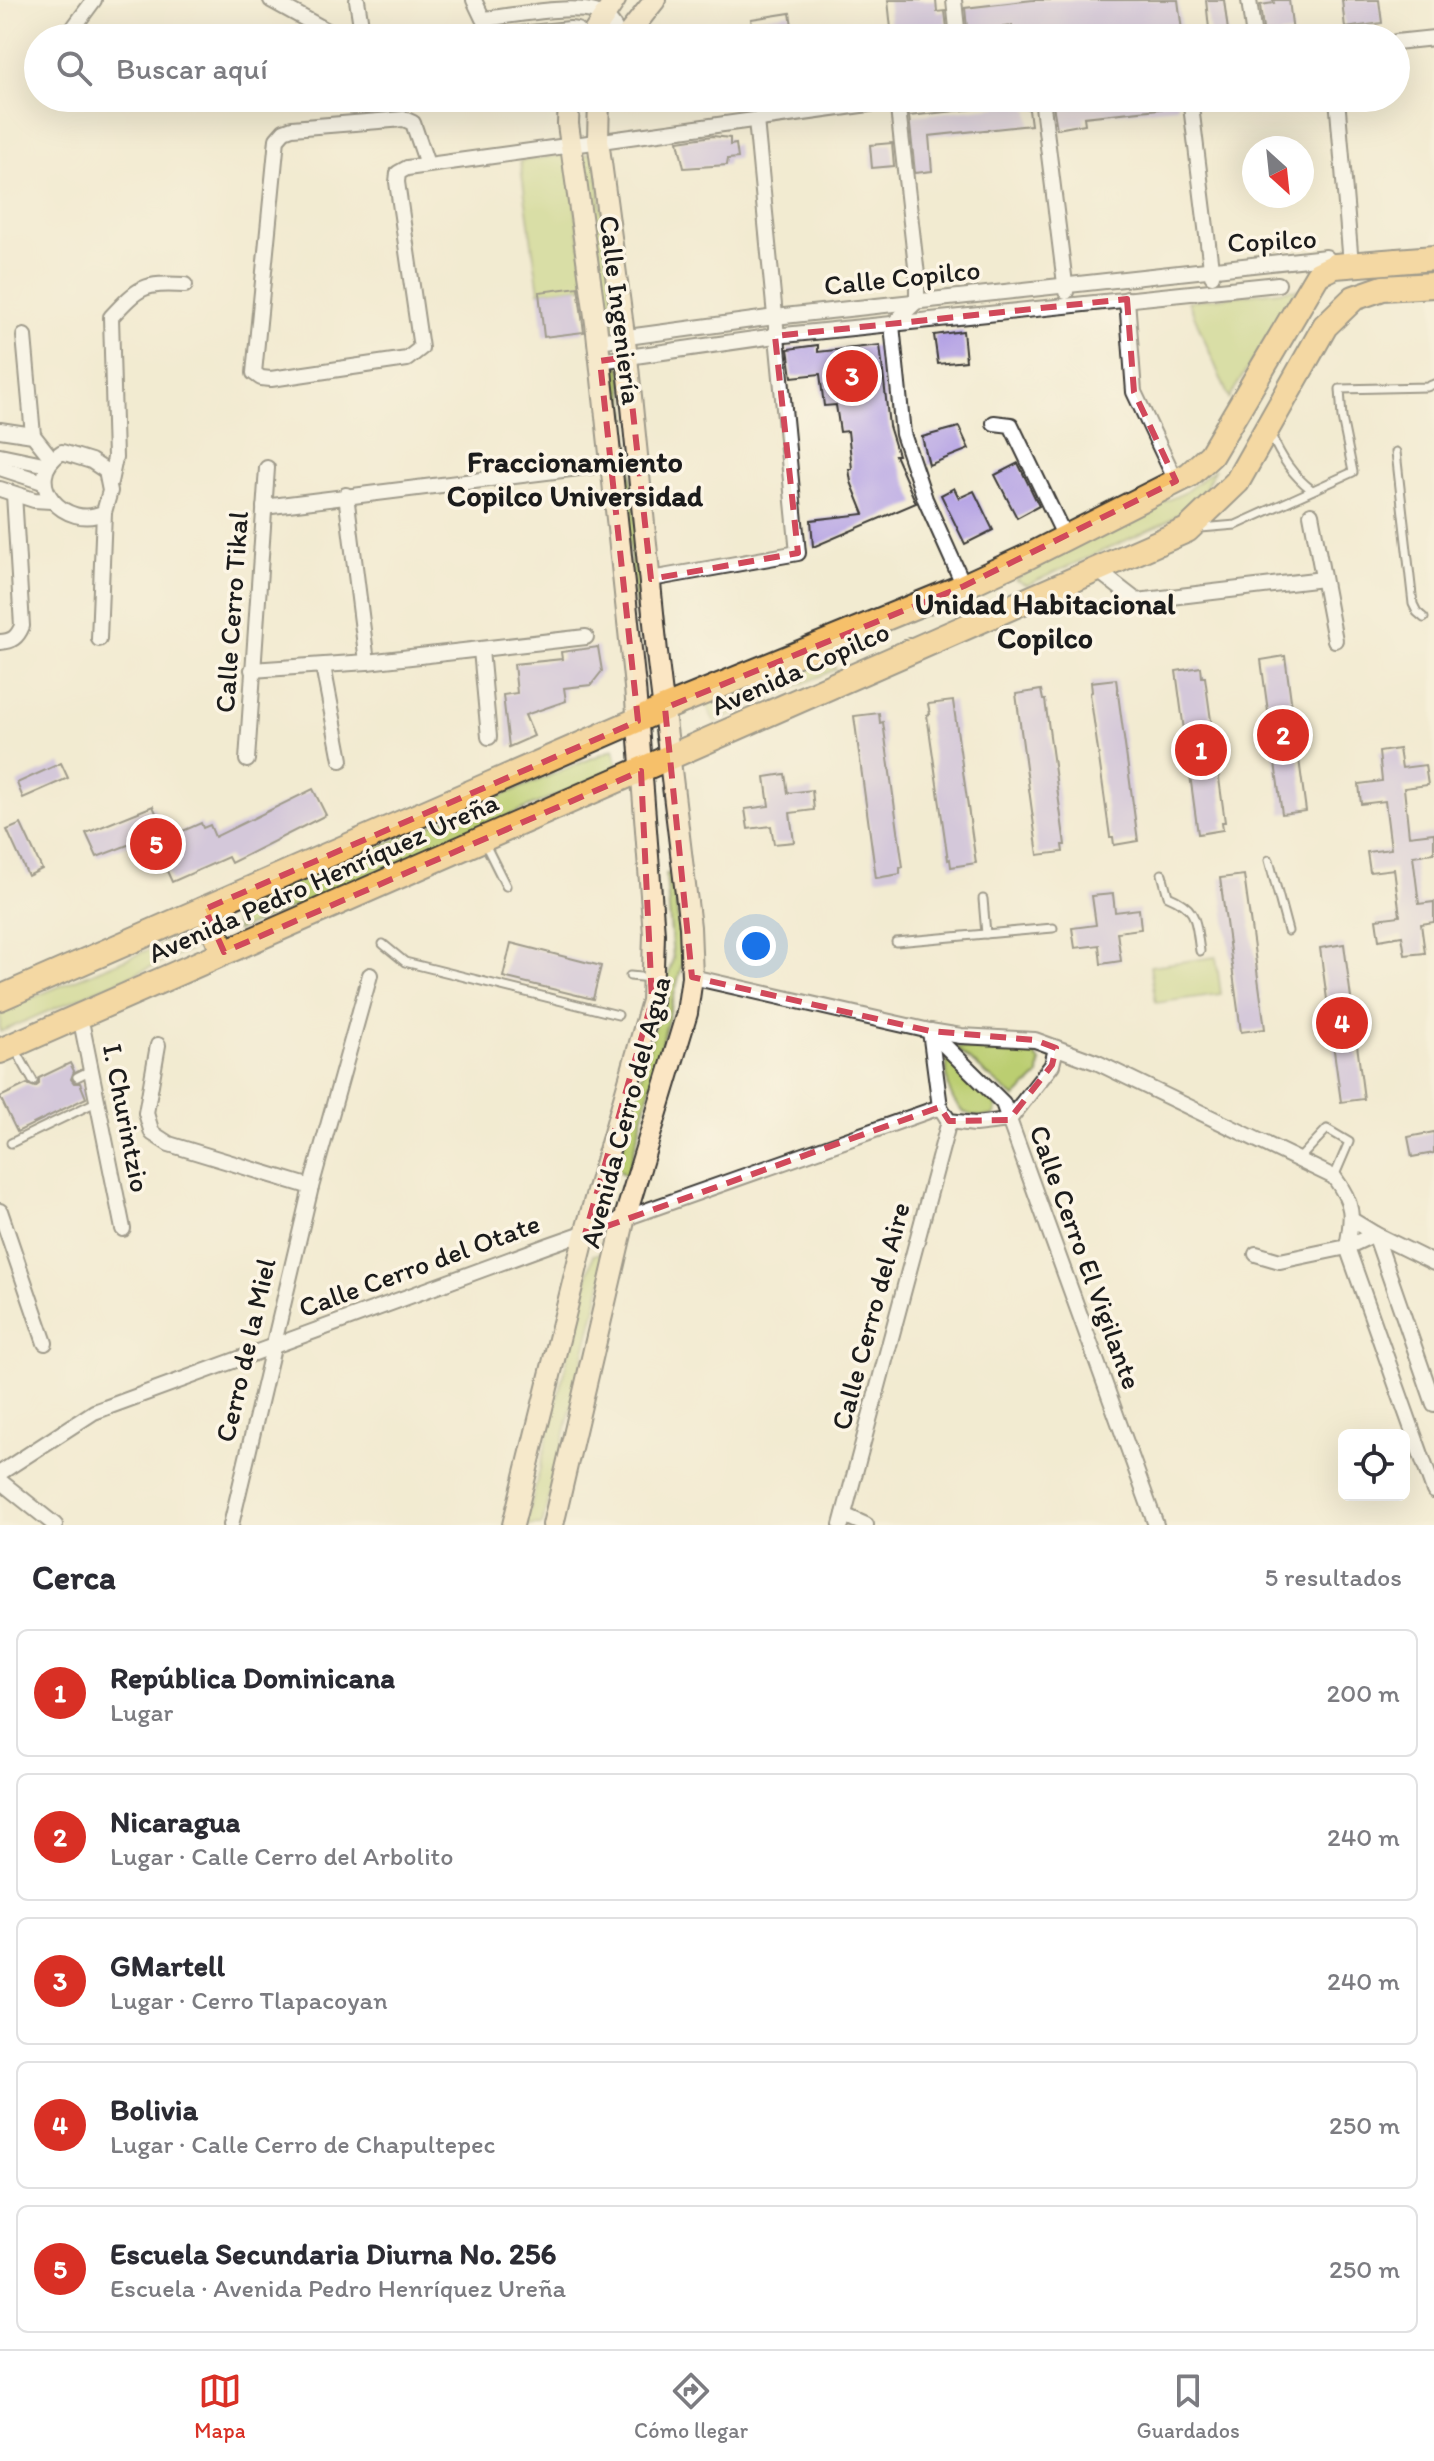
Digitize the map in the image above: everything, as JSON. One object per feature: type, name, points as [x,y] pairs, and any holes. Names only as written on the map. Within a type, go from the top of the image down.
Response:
[{"type":"main road","points":[[1343,265],[1433,257]]},
{"type":"main road","name":"Avenida Copilco","points":[[665,708],[964,586],[1189,475],[1211,455],[1318,274],[1343,265]]},
{"type":"main road","name":"Avenida Copilco","points":[[669,758],[1187,530],[1237,482],[1325,326],[1354,298],[1383,288],[1434,285]]},
{"type":"main road","points":[[1012,607],[970,608],[964,604],[963,597],[1007,573],[1029,556]]},
{"type":"main road","points":[[914,607],[933,607],[942,614],[944,632],[936,641]]},
{"type":"main road","name":"Avenida Pedro Henríquez Ureña","points":[[0,998],[665,708]]},
{"type":"main road","name":"Avenida Pedro Henríquez Ureña","points":[[6,1048],[669,758]]},
{"type":"main road","points":[[205,909],[224,952]]},
{"type":"street","points":[[76,24],[94,0]]},
{"type":"street","points":[[271,0],[315,24]]},
{"type":"street","points":[[357,0],[361,24]]},
{"type":"street","points":[[474,0],[483,19],[571,10],[595,12],[609,8]]},
{"type":"street","points":[[636,24],[655,0]]},
{"type":"street","points":[[954,0],[957,24]]},
{"type":"street","points":[[1249,0],[1252,24]]},
{"type":"street","points":[[1410,41],[1434,38]]},
{"type":"street","name":"Calle Ingeniería","points":[[568,112],[599,351],[638,721]]},
{"type":"street","name":"Calle Ingeniería","points":[[599,112],[598,140],[626,348],[665,708]]},
{"type":"street","points":[[427,164],[413,123],[404,119],[292,128],[277,139],[254,373],[271,379],[407,359],[421,348],[397,182],[398,173],[407,168],[813,112]]},
{"type":"street","points":[[906,112],[917,301],[892,325],[903,434],[925,499],[964,586]]},
{"type":"street","points":[[1044,112],[1066,305]]},
{"type":"street","points":[[1192,112],[1212,289]]},
{"type":"street","points":[[1338,112],[1343,265]]},
{"type":"street","points":[[651,579],[798,553],[756,120]]},
{"type":"street","name":"Copilco","points":[[1211,269],[1326,257],[1343,265]]},
{"type":"street","name":"Calle Copilco","points":[[626,348],[775,317],[1211,269]]},
{"type":"street","points":[[99,639],[104,512],[115,458],[111,317],[131,296],[153,284],[185,285]]},
{"type":"street","name":"Copilco","points":[[1212,289],[1278,284]]},
{"type":"street","name":"Calle Copilco","points":[[599,351],[892,325],[1212,289]]},
{"type":"street","points":[[1127,299],[1134,392],[1176,481]]},
{"type":"street","points":[[24,336],[38,440],[54,459]]},
{"type":"street","points":[[994,423],[1011,425],[1065,537]]},
{"type":"street","points":[[0,430],[38,440]]},
{"type":"street","points":[[0,455],[98,466],[106,471],[110,482]]},
{"type":"street","points":[[98,466],[115,458]]},
{"type":"street","points":[[44,494],[54,459]]},
{"type":"street","points":[[264,507],[611,464]]},
{"type":"street","points":[[0,468],[72,515],[95,517],[104,512]]},
{"type":"street","name":"Calle Cerro Tikal","points":[[247,760],[267,468]]},
{"type":"street","points":[[0,642],[18,636],[22,626],[7,491],[44,494]]},
{"type":"street","points":[[346,495],[367,662]]},
{"type":"street","points":[[1311,514],[1335,640]]},
{"type":"street","points":[[84,517],[102,535]]},
{"type":"street","points":[[1097,570],[1137,601],[1323,579]]},
{"type":"street","points":[[252,670],[367,662],[586,637]]},
{"type":"street","points":[[481,650],[489,737]]},
{"type":"street","points":[[632,662],[644,667],[658,662]]},
{"type":"street","points":[[323,666],[341,760]]},
{"type":"street","name":"Avenida Cerro del Agua","points":[[553,1525],[624,1221],[687,1013],[692,977],[690,927],[665,708]]},
{"type":"street","name":"Avenida Cerro del Agua","points":[[513,1525],[585,1234],[652,1001],[654,934],[638,721]]},
{"type":"street","name":"Cerro de la Miel","points":[[231,1525],[311,1187],[370,975]]},
{"type":"street","points":[[692,977],[930,1031],[1035,1040],[1098,1063],[1334,1177],[1349,1200],[1352,1220],[1347,1247],[1434,1491]]},
{"type":"street","name":"I. Churintzio","points":[[80,1016],[123,1229]]},
{"type":"street","points":[[930,1031],[940,1107],[949,1121],[975,1124],[1009,1120],[1052,1065],[1056,1048]]},
{"type":"street","name":"Calle Cerro El Vigilante","points":[[930,1031],[1003,1103],[1156,1525]]},
{"type":"street","points":[[158,1045],[146,1113],[152,1133],[169,1144],[311,1187]]},
{"type":"street","name":"Calle Cerro del Otate","points":[[0,1473],[94,1412],[940,1107]]},
{"type":"street","name":"Calle Cerro del Aire","points":[[843,1520],[949,1121]]},
{"type":"street","points":[[0,1211],[45,1343]]},
{"type":"street","points":[[1352,1220],[1434,1263]]},
{"type":"street","points":[[1256,1254],[1280,1261],[1347,1247],[1375,1234]]},
{"type":"street","points":[[1375,1234],[1434,1404]]},
{"type":"street","points":[[0,1481],[55,1525]]},
{"type":"street","points":[[843,1520],[866,1525]]},
{"type":"lane","points":[[1187,530],[1236,525],[1353,472],[1342,418],[1340,389],[1427,387],[1434,384]]},
{"type":"lane","points":[[1268,428],[1281,457],[1297,479],[1312,490]]},
{"type":"lane","points":[[1396,452],[1413,604],[1424,618]]},
{"type":"lane","points":[[483,840],[506,886]]},
{"type":"lane","points":[[1269,860],[1288,931]]},
{"type":"lane","points":[[1162,874],[1168,896],[1187,904],[1193,915],[1200,951]]},
{"type":"lane","points":[[983,899],[986,934]]},
{"type":"lane","points":[[896,942],[1053,928]]},
{"type":"lane","points":[[383,944],[405,962],[618,1015]]},
{"type":"lane","points":[[630,976],[653,978]]},
{"type":"lane","points":[[6,1048],[33,1081]]},
{"type":"lane","points":[[77,1077],[91,1070]]},
{"type":"lane","points":[[11,1143],[98,1101]]},
{"type":"lane","points":[[1298,1160],[1327,1129],[1349,1142],[1334,1177]]},
{"type":"highlighted area","points":[[1127,299],[1134,392],[1176,481],[964,586],[665,708],[692,977],[930,1031],[1035,1040],[1056,1048],[1052,1065],[1009,1120],[949,1121],[940,1107],[585,1234],[652,1001],[641,771],[224,952],[205,909],[638,721],[600,361],[627,357],[651,579],[798,553],[775,336]]},
{"type":"green space","points":[[568,154],[586,286],[539,292],[520,161]]},
{"type":"green space","points":[[584,154],[595,154],[617,328],[605,328]]},
{"type":"green space","points":[[1297,289],[1229,398],[1188,301]]},
{"type":"green space","points":[[621,366],[649,656],[637,622],[611,368]]},
{"type":"green space","points":[[1215,469],[1202,494],[1182,512],[1160,525],[1027,585],[1015,580],[1090,535],[1184,493]]},
{"type":"green space","points":[[828,653],[836,669],[715,723],[705,702]]},
{"type":"green space","points":[[614,749],[618,769],[237,931],[231,908]]},
{"type":"green space","points":[[672,873],[683,961],[627,1177],[617,1169],[673,958],[666,874]]},
{"type":"green space","points":[[191,932],[195,948],[0,1032],[0,1011]]},
{"type":"green space","points":[[1216,957],[1221,994],[1156,1003],[1150,966]]},
{"type":"green space","points":[[954,1047],[1035,1055],[1040,1062],[1039,1075],[1015,1098]]},
{"type":"green space","points":[[947,1060],[969,1073],[996,1105],[995,1115],[982,1117],[962,1110],[948,1084]]},
{"type":"green space","points":[[610,1250],[542,1525],[526,1525],[593,1255]]},
{"type":"building","points":[[888,0],[936,0],[937,12],[945,11],[946,24],[891,24]]},
{"type":"building","points":[[1033,0],[1178,0],[1181,24],[967,24],[965,8]]},
{"type":"building","points":[[1206,0],[1224,0],[1227,24],[1209,24]]},
{"type":"building","points":[[1273,0],[1289,0],[1292,24],[1262,24],[1260,5],[1274,3]]},
{"type":"building","points":[[1342,0],[1379,0],[1382,23],[1345,24]]},
{"type":"building","points":[[790,13],[792,24],[752,24],[751,19]]},
{"type":"building","points":[[946,112],[1029,112],[1031,125],[929,136],[932,171],[915,173],[909,116]]},
{"type":"building","points":[[1054,112],[1130,112],[1084,117],[1085,124],[1057,129]]},
{"type":"building","points":[[713,136],[730,138],[730,145],[736,144],[738,158],[728,159],[727,165],[684,168],[678,141]]},
{"type":"building","points":[[892,143],[894,166],[872,168],[870,145]]},
{"type":"building","points":[[578,287],[584,332],[544,337],[539,292]]},
{"type":"building","points":[[963,331],[966,361],[938,364],[934,335]]},
{"type":"building","points":[[818,345],[818,352],[880,345],[889,426],[898,455],[895,455],[916,503],[813,547],[811,520],[864,514],[851,482],[848,431],[840,432],[836,405],[824,406],[820,374],[792,377],[788,349]]},
{"type":"building","points":[[959,427],[969,449],[929,465],[922,437]]},
{"type":"building","points":[[1018,463],[1039,506],[1017,518],[995,475]]},
{"type":"building","points":[[954,488],[959,498],[974,491],[993,530],[965,544],[941,495]]},
{"type":"building","points":[[598,647],[602,671],[591,685],[564,688],[566,701],[525,715],[534,736],[509,747],[503,695],[517,693],[514,664],[562,659],[561,652]]},
{"type":"building","points":[[1285,656],[1306,811],[1282,814],[1261,660]]},
{"type":"building","points":[[1201,667],[1202,677],[1205,677],[1225,822],[1222,822],[1223,830],[1198,834],[1176,671]]},
{"type":"building","points":[[1116,679],[1138,841],[1114,845],[1113,837],[1110,837],[1090,693],[1091,682]]},
{"type":"building","points":[[1041,690],[1045,700],[1065,845],[1062,845],[1063,852],[1038,855],[1016,694]]},
{"type":"building","points":[[953,701],[976,863],[951,867],[927,715],[930,714],[928,704]]},
{"type":"building","points":[[879,713],[880,723],[883,722],[903,867],[900,874],[876,878],[854,716]]},
{"type":"building","points":[[1399,749],[1402,768],[1425,765],[1428,785],[1404,788],[1409,836],[1434,833],[1434,853],[1413,856],[1419,904],[1434,902],[1434,922],[1421,924],[1425,953],[1405,955],[1402,936],[1379,940],[1376,919],[1400,916],[1394,869],[1370,872],[1367,852],[1391,849],[1385,801],[1361,804],[1359,784],[1382,781],[1379,752]]},
{"type":"building","points":[[61,763],[68,778],[23,798],[17,783]]},
{"type":"building","points":[[785,774],[788,793],[812,790],[814,810],[790,813],[794,842],[774,844],[771,826],[748,829],[745,809],[769,806],[765,777]]},
{"type":"building","points":[[313,789],[326,815],[231,863],[228,857],[172,882],[151,836],[97,857],[86,833],[153,806],[167,838],[201,823],[203,828],[210,825],[215,837]]},
{"type":"building","points":[[21,824],[42,869],[28,876],[7,830]]},
{"type":"building","points":[[1244,875],[1265,1029],[1241,1032],[1220,878]]},
{"type":"building","points":[[1113,894],[1115,912],[1139,909],[1141,929],[1117,932],[1121,961],[1101,964],[1099,945],[1075,948],[1072,928],[1096,925],[1092,896]]},
{"type":"building","points":[[511,943],[601,966],[593,999],[503,977]]},
{"type":"building","points":[[1344,944],[1364,1099],[1341,1102],[1320,948]]},
{"type":"building","points":[[70,1063],[74,1071],[71,1079],[74,1083],[80,1083],[86,1098],[17,1132],[0,1097],[27,1084],[35,1087],[39,1084],[39,1078]]},
{"type":"building","points":[[1434,1132],[1434,1153],[1412,1157],[1408,1137]]},
{"type":"place","name":"GMartell","points":[[852,376]]},
{"type":"place","name":"Nicaragua","points":[[1283,735]]},
{"type":"place","name":"República Dominicana","points":[[1201,750]]},
{"type":"place","name":"Escuela Secundaria Diurna No. 256","points":[[156,844]]},
{"type":"place","name":"Bolivia","points":[[1342,1023]]},
{"type":"district","name":"Fraccionamiento Copilco Universidad","points":[[575,478]]},
{"type":"district","name":"Unidad Habitacional Copilco","points":[[1045,620]]}]
